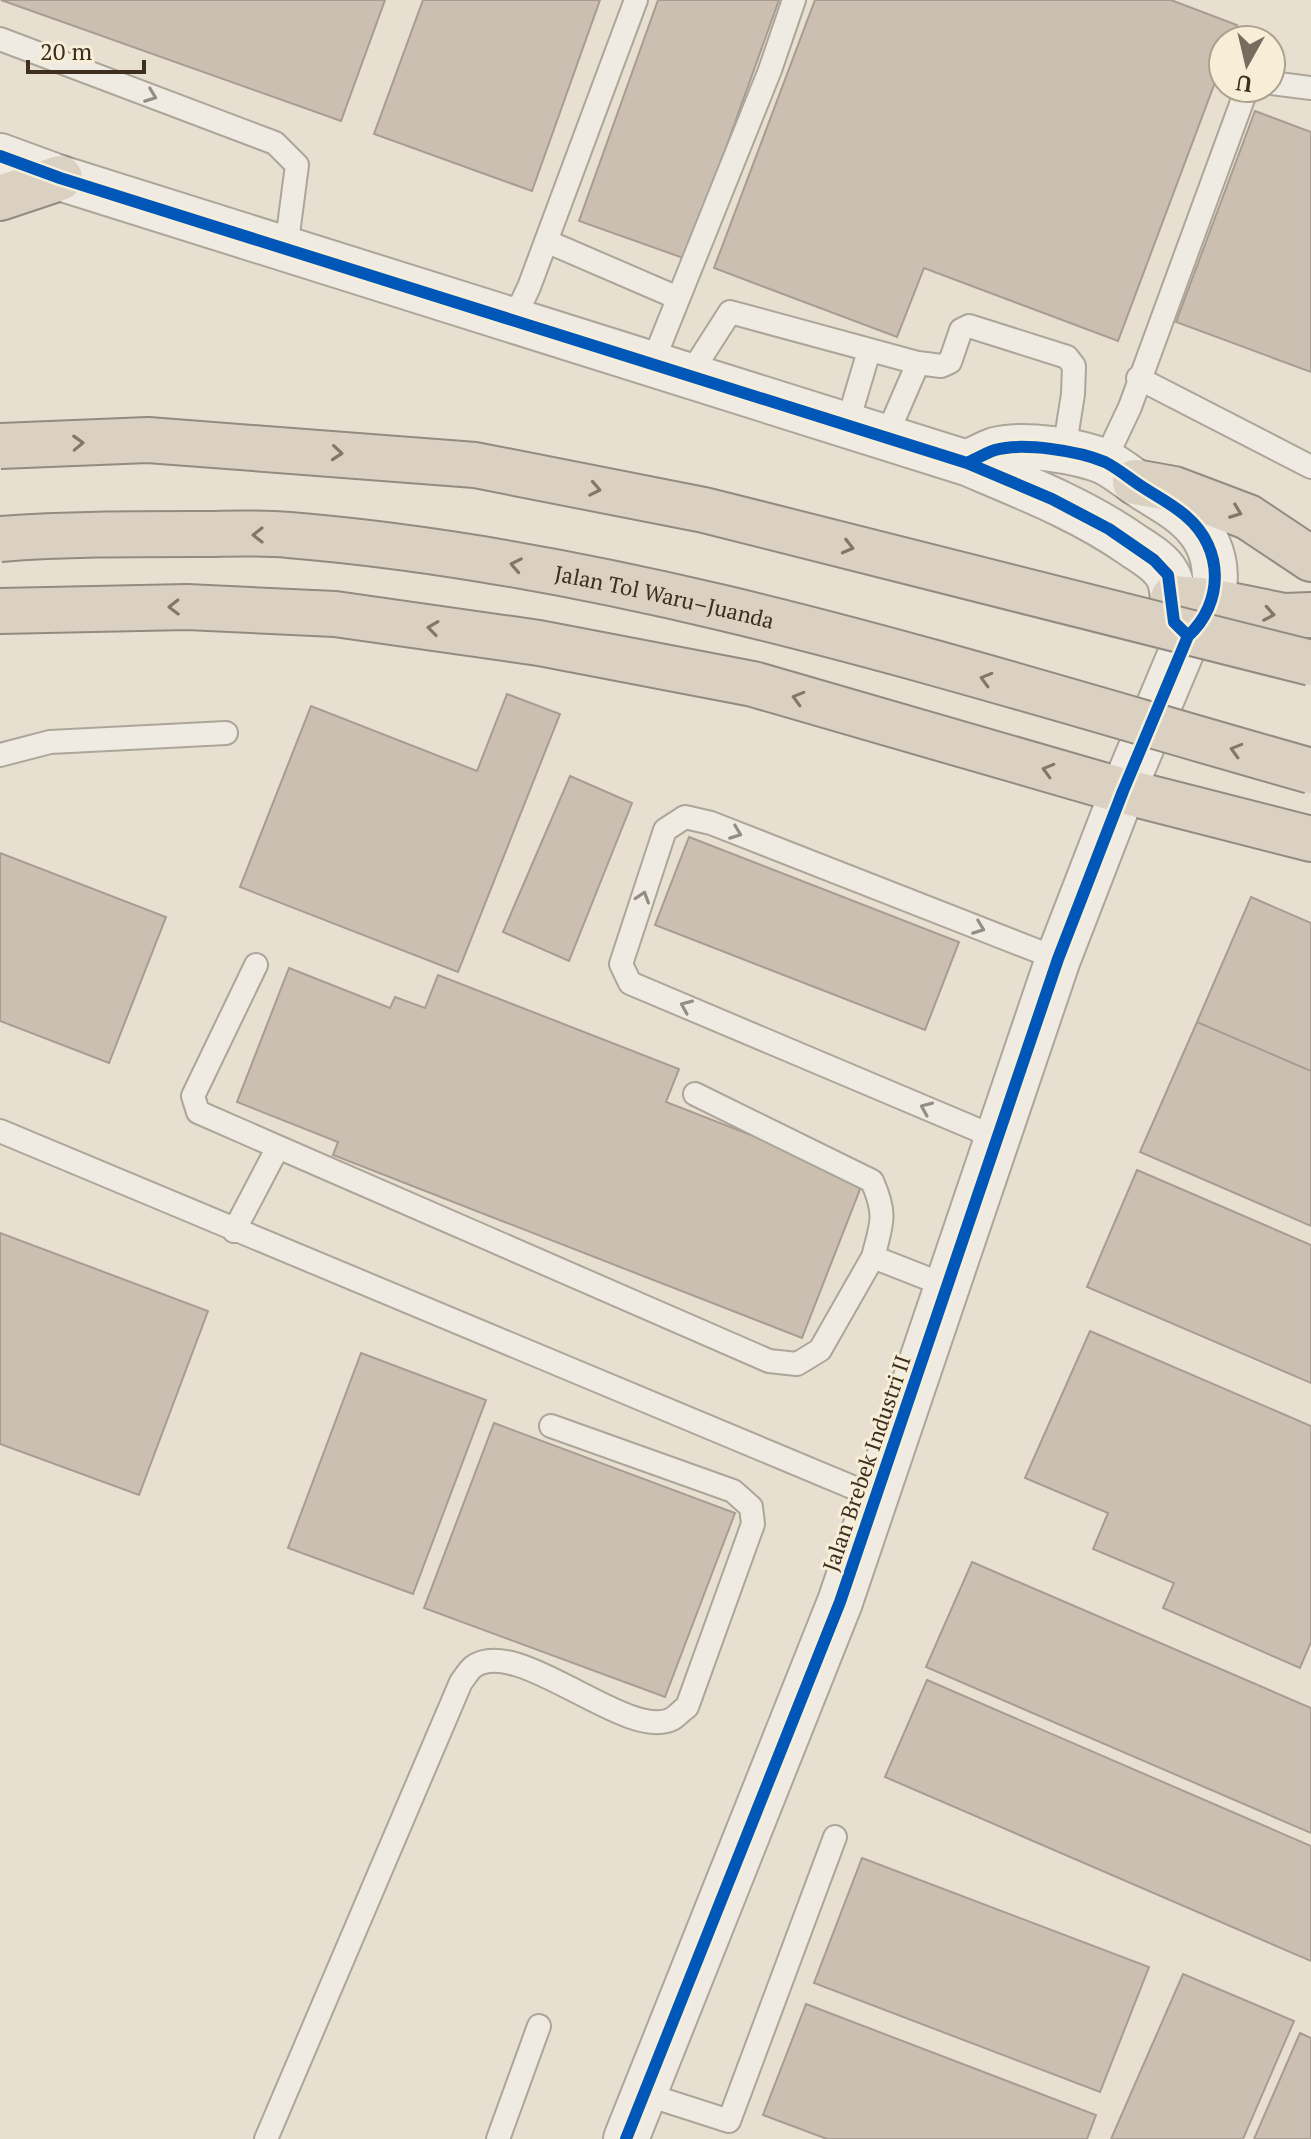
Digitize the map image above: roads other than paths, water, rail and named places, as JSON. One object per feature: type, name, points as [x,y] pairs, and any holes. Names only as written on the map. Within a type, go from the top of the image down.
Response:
[{"type":"highway","points":[[0,198],[60,178]]},
{"type":"highway","points":[[0,446],[148,440],[475,465],[704,510],[1311,663]]},
{"type":"highway","points":[[1101,465],[1248,517],[1311,559]]},
{"type":"highway","name":"Jalan Tol Waru–Juanda","points":[[0,539],[77,533],[287,535],[491,560],[682,597],[881,649],[1311,771]]},
{"type":"highway","points":[[0,611],[187,607],[335,614],[539,643],[753,684],[1123,791],[1311,839]]},
{"type":"highway","points":[[1190,612],[1311,615]]},
{"type":"street","points":[[0,156],[60,178],[967,463],[1052,499],[1109,529],[1154,560],[1168,575],[1190,612]]},
{"type":"street","points":[[967,463],[997,450],[1029,448],[1101,465]]},
{"type":"street","name":"Jalan Brebek Industri II","points":[[626,2139],[840,1602],[1058,959],[1190,612],[1217,572],[1210,547],[1188,517],[1101,465]]},
{"type":"lane","points":[[513,321],[529,287],[636,0]]},
{"type":"lane","points":[[671,370],[678,298],[770,70],[794,0]]},
{"type":"lane","points":[[0,39],[275,143],[297,165],[286,249]]},
{"type":"lane","points":[[1287,85],[1311,88]]},
{"type":"lane","points":[[1101,465],[1130,407],[1138,378],[1241,104]]},
{"type":"lane","points":[[546,241],[678,298]]},
{"type":"lane","points":[[671,370],[730,312],[869,351],[941,366],[950,362],[961,330],[969,326],[1067,357],[1074,366],[1073,394],[1101,465]]},
{"type":"lane","points":[[866,431],[869,351]]},
{"type":"lane","points":[[866,431],[918,363]]},
{"type":"lane","points":[[1138,378],[1311,467]]},
{"type":"lane","points":[[0,755],[50,742],[226,733]]},
{"type":"lane","points":[[997,1138],[630,983],[621,964],[665,830],[685,817],[711,823],[1058,959]]},
{"type":"lane","points":[[256,965],[193,1096],[198,1112],[769,1361],[797,1364],[820,1350],[873,1257],[883,1222],[883,1207],[872,1181],[695,1094]]},
{"type":"lane","points":[[0,1131],[876,1497]]},
{"type":"lane","points":[[234,1231],[278,1147]]},
{"type":"lane","points":[[873,1257],[947,1286]]},
{"type":"lane","points":[[266,2139],[461,1682],[473,1667],[487,1661],[512,1662],[645,1722],[671,1720],[687,1707],[753,1524],[751,1507],[733,1491],[551,1426]]},
{"type":"lane","points":[[645,2094],[726,2130],[835,1837]]},
{"type":"lane","points":[[498,2139],[539,2026]]}]
